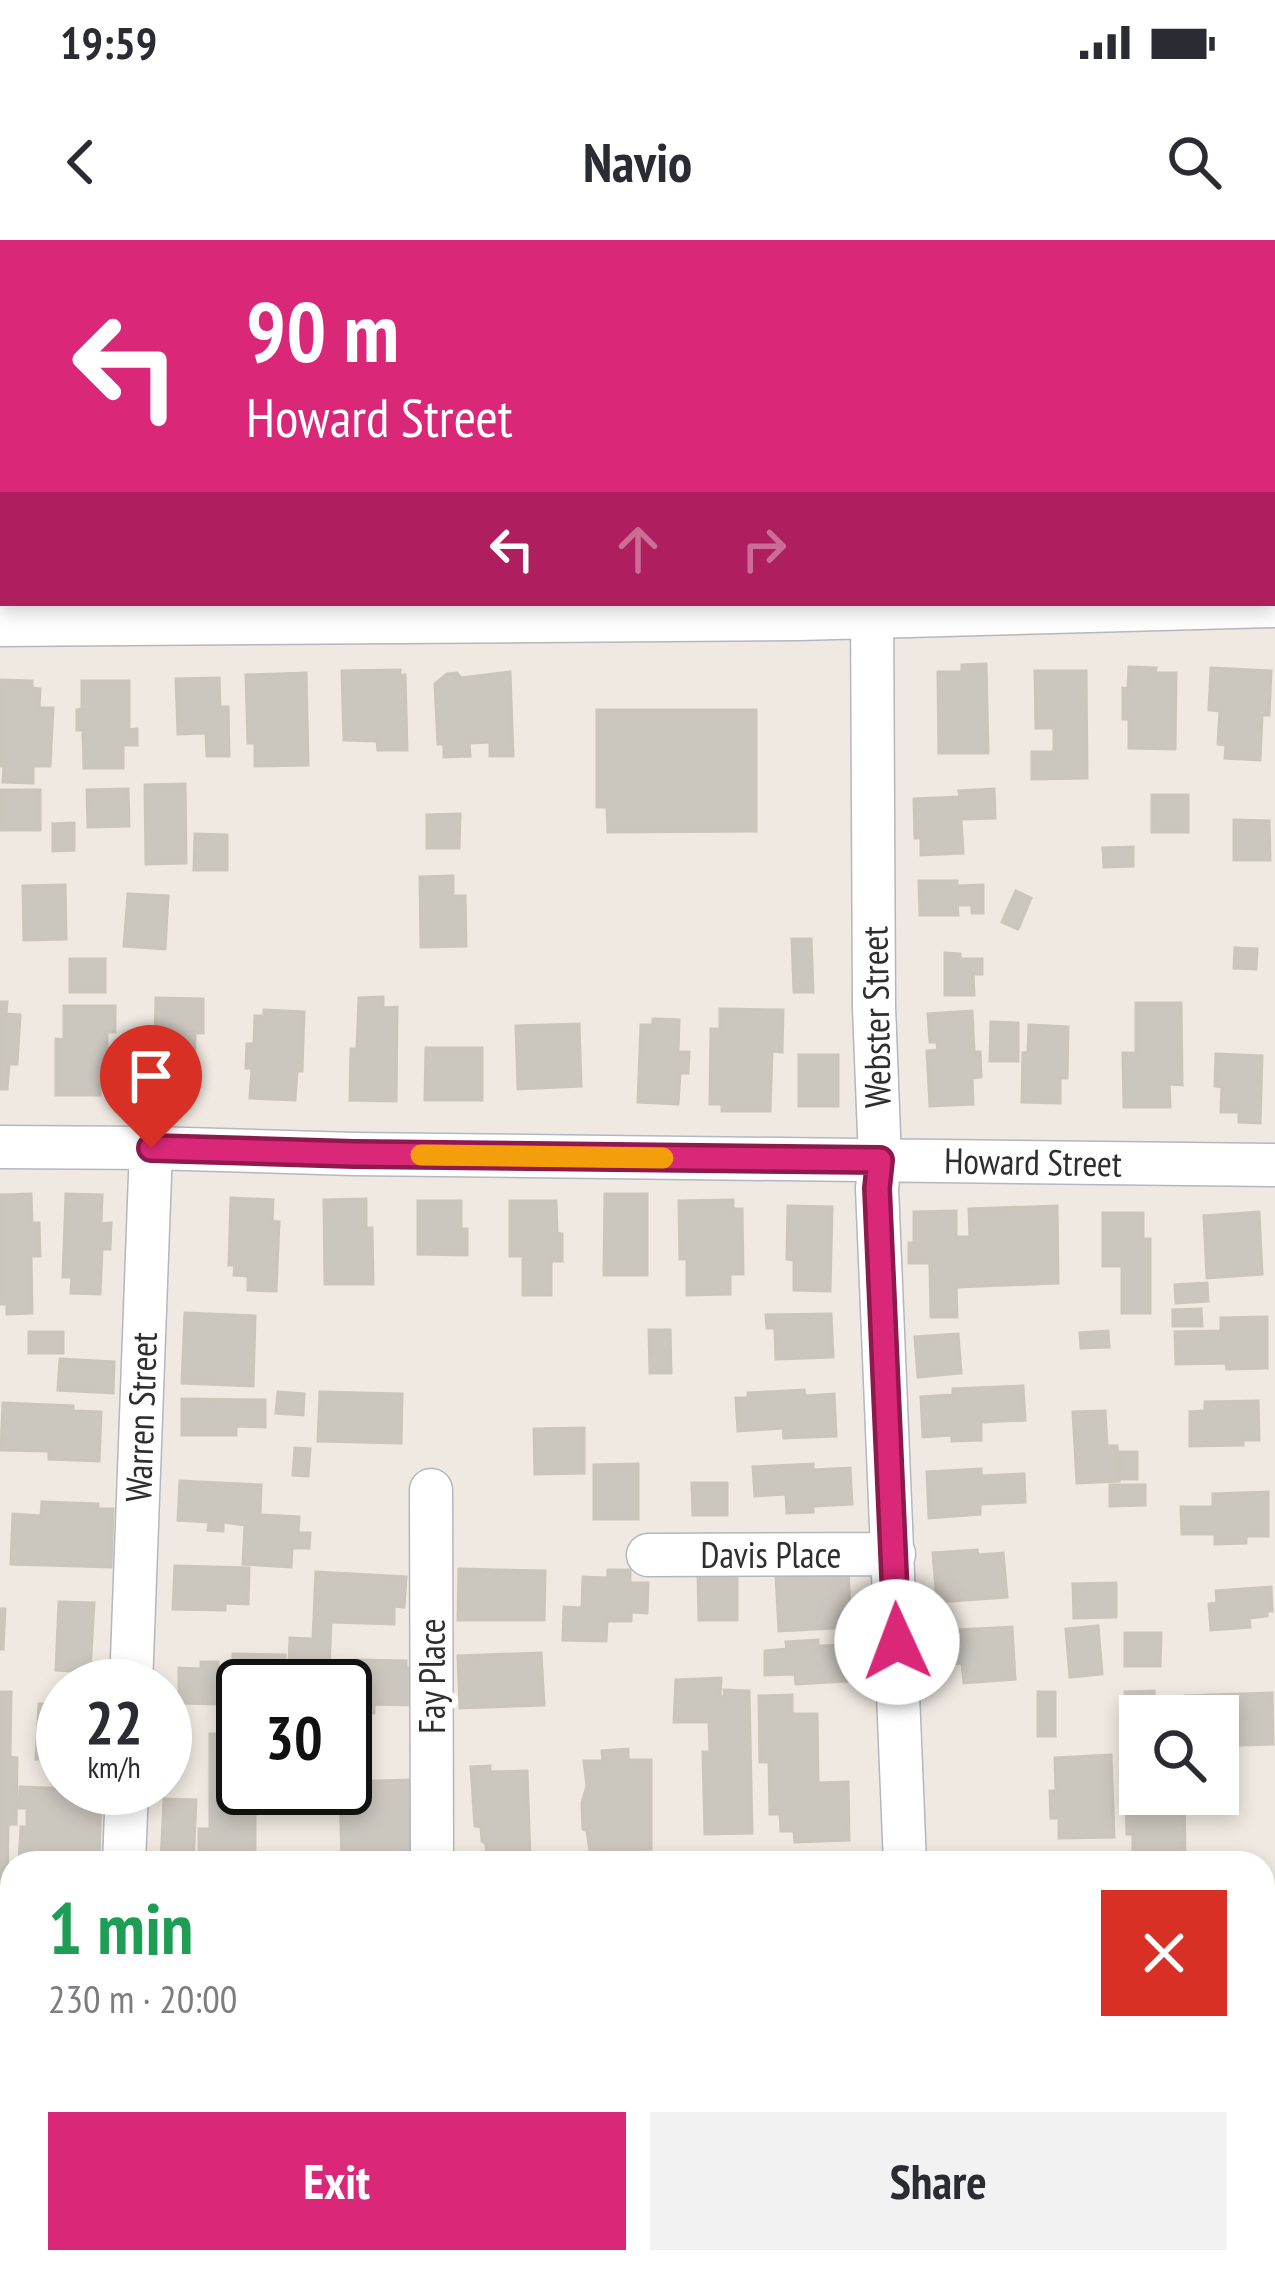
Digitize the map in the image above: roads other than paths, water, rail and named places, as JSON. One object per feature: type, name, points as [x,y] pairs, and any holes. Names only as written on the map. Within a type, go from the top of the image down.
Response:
[{"type":"street","points":[[0,625],[1275,606]]},
{"type":"street","name":"Webster Street","points":[[872,610],[877,1188],[905,1851]]},
{"type":"street","name":"Howard Street","points":[[0,1147],[1275,1165]]},
{"type":"street","name":"Warren Street","points":[[132,1659],[151,1148]]},
{"type":"street","name":"Fay Place","points":[[431,1490],[432,1851]]},
{"type":"street","name":"Davis Place","points":[[648,1555],[894,1554]]},
{"type":"street","points":[[124,1851],[126,1815]]}]
